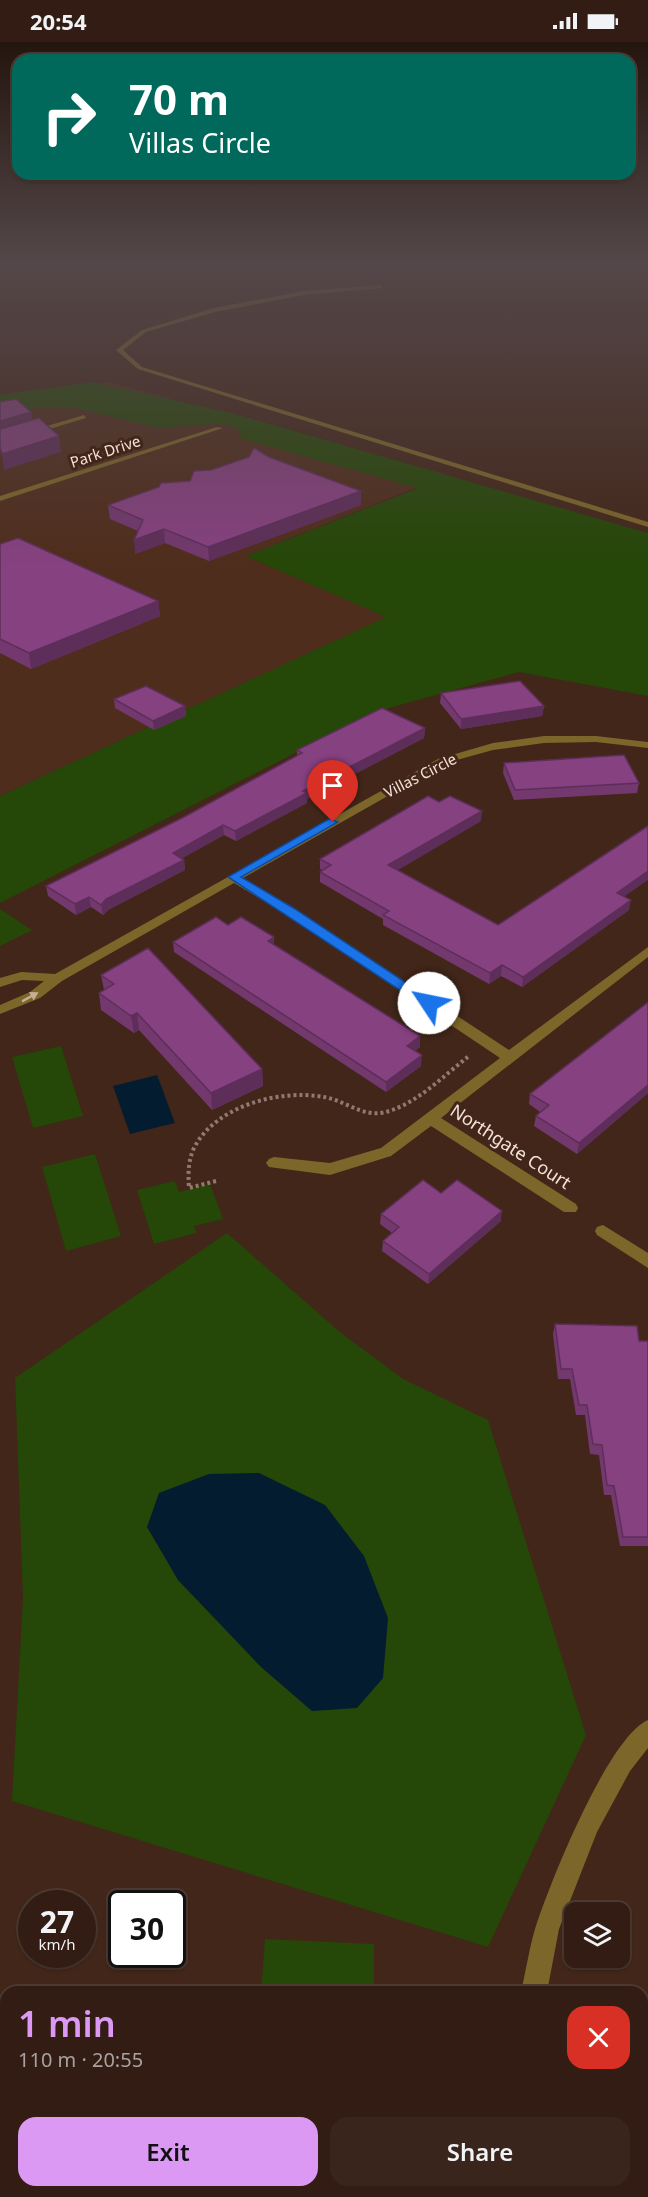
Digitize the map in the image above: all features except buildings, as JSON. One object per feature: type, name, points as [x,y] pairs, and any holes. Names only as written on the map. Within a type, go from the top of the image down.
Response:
[{"type":"street","points":[[136,365],[140,368],[648,525]]},
{"type":"street","points":[[0,442],[84,417]]},
{"type":"street","name":"Park Drive","points":[[0,499],[219,428]]},
{"type":"street","name":"Villas Circle","points":[[0,1010],[35,995],[57,978],[442,761],[497,744],[566,737],[605,738],[648,745]]},
{"type":"street","points":[[233,877],[291,912],[509,1057]]},
{"type":"street","points":[[274,1163],[330,1169],[386,1152],[648,951]]},
{"type":"street","points":[[0,983],[21,976],[57,978]]},
{"type":"street","name":"Northgate Court","points":[[430,1118],[570,1208]]},
{"type":"street","points":[[603,1231],[648,1261]]},
{"type":"street","points":[[535,1986],[547,1929],[588,1825],[622,1763],[648,1731]]},
{"type":"path","points":[[216,1181],[189,1188],[187,1176],[192,1151],[210,1127],[236,1108],[269,1097],[304,1095],[339,1100],[369,1114],[384,1113],[409,1100],[472,1053]]},
{"type":"shaded area","points":[[109,382],[448,475],[246,556],[387,617],[0,796],[0,398]]},
{"type":"green space","points":[[92,382],[235,414],[648,533],[648,696],[519,672],[378,711],[0,903],[0,796],[386,617],[246,556],[418,488],[239,438],[241,431],[228,425],[159,428],[75,408],[35,408],[0,413],[0,395]]},
{"type":"green space","points":[[0,909],[32,930],[0,946]]},
{"type":"green space","points":[[61,1046],[83,1116],[33,1128],[12,1057]]},
{"type":"green space","points":[[95,1154],[121,1236],[66,1251],[42,1167]]},
{"type":"green space","points":[[175,1181],[179,1192],[210,1184],[223,1219],[194,1226],[196,1233],[154,1244],[137,1190]]},
{"type":"green space","points":[[227,1233],[341,1333],[403,1379],[488,1420],[586,1735],[488,1947],[12,1801],[23,1597],[15,1378]]},
{"type":"green space","points":[[265,1939],[374,1944],[374,1986],[261,1986]]},
{"type":"water","points":[[157,1075],[175,1123],[130,1134],[113,1086]]},
{"type":"water","points":[[259,1473],[325,1505],[364,1556],[388,1618],[383,1678],[357,1708],[312,1711],[261,1667],[178,1580],[147,1527],[159,1493],[209,1474]]},
{"type":"route","points":[[333,822],[233,877],[291,912],[429,1003]]}]
